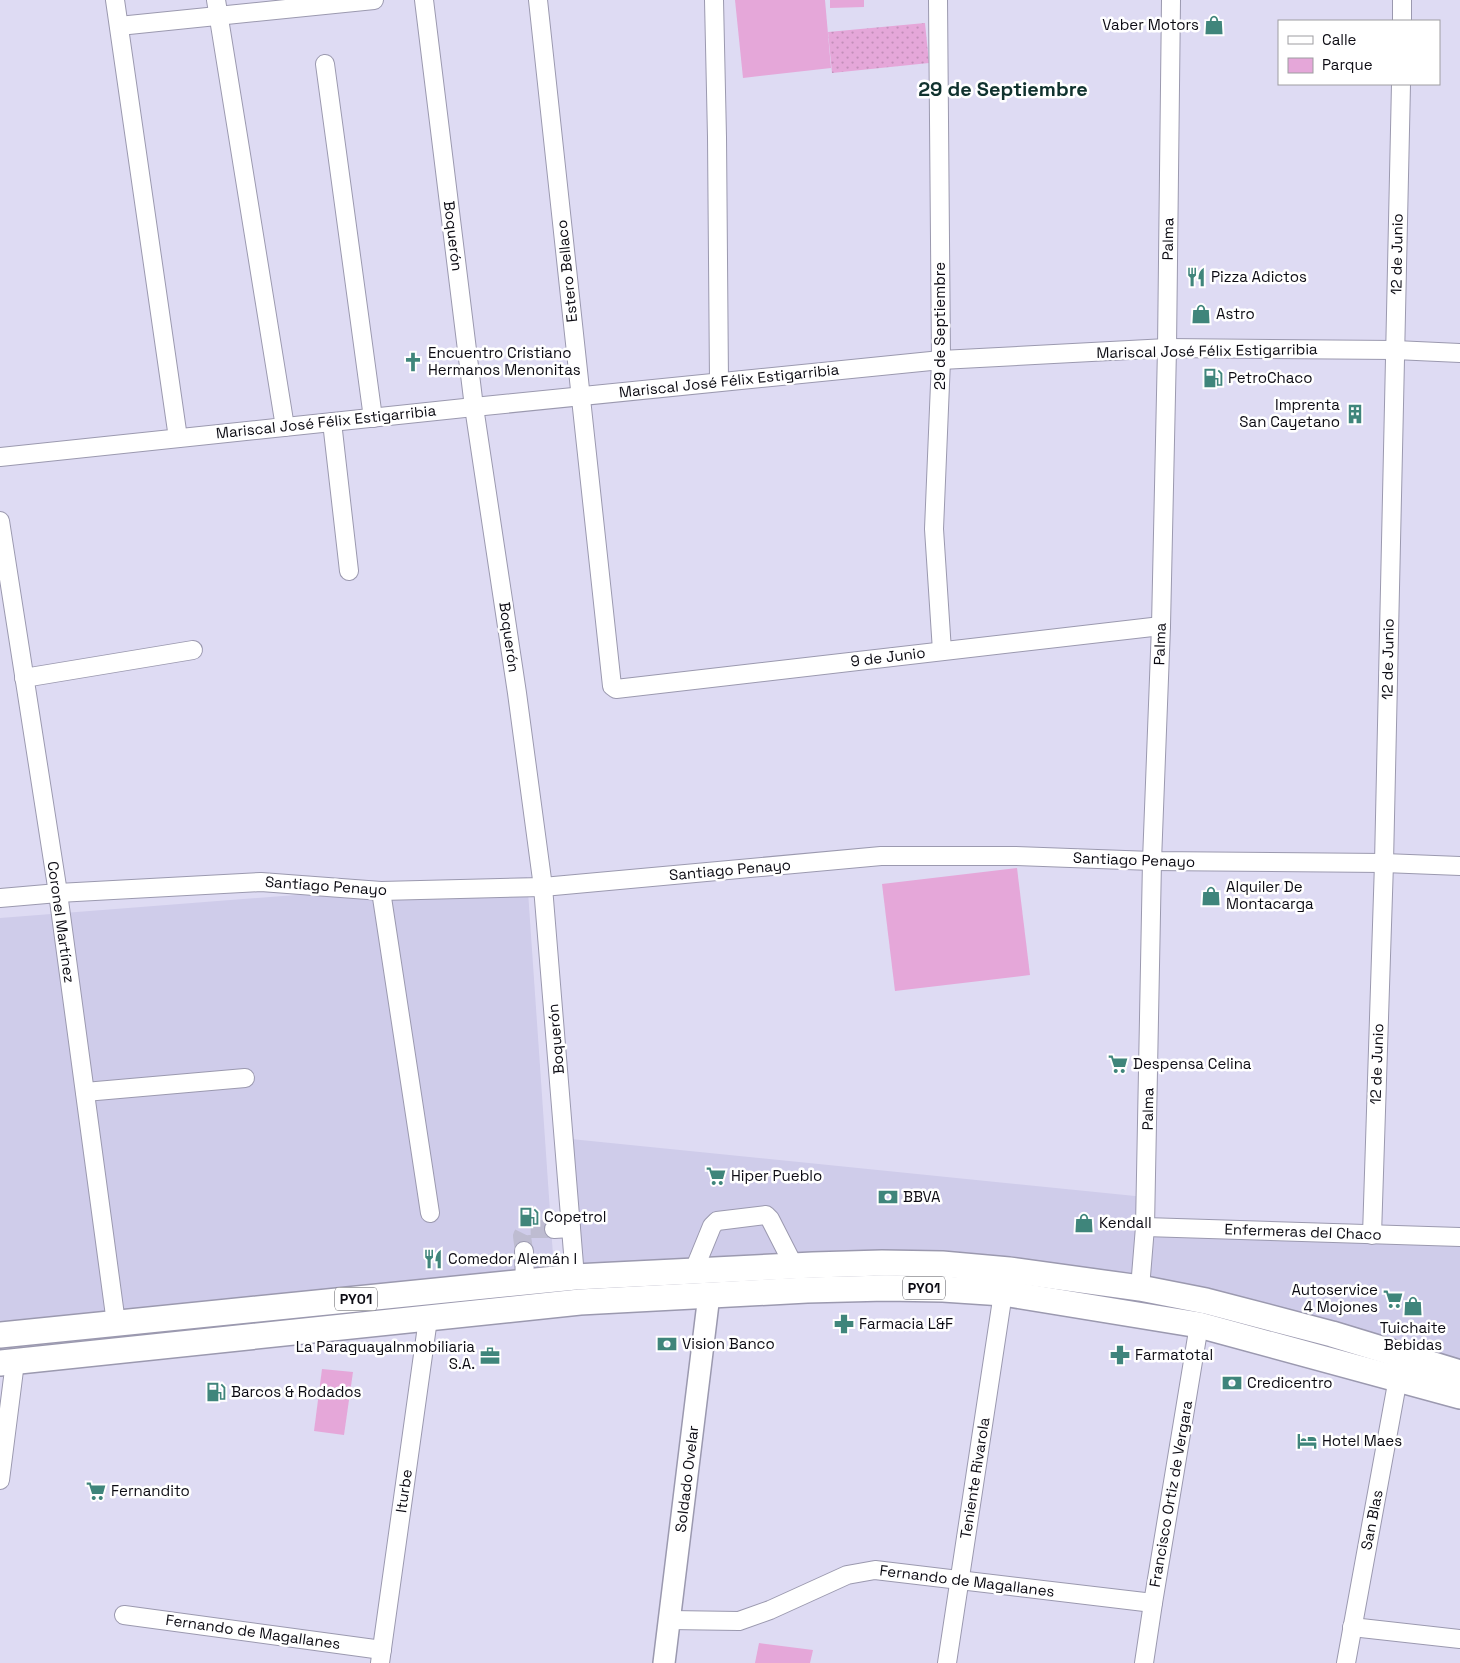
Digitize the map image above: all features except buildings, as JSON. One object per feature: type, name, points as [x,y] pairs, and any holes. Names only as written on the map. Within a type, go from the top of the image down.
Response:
[{"type":"highway","name":"PY01","points":[[0,1335],[575,1277],[794,1266],[882,1263],[942,1264],[1009,1270],[1140,1288],[1233,1308],[1332,1334],[1460,1373]]},
{"type":"highway","points":[[703,1270],[709,1294]]},
{"type":"highway","name":"PY01","points":[[8,1362],[580,1302],[709,1294],[886,1288],[943,1289],[1003,1294],[1199,1325],[1460,1396]]},
{"type":"main road","name":"Soldado Ovelar","points":[[664,1663],[709,1294]]},
{"type":"street","points":[[115,0],[178,438]]},
{"type":"street","points":[[119,26],[218,8],[374,0]]},
{"type":"street","name":"Boquerón","points":[[424,0],[474,406],[517,693],[543,887],[563,1228],[575,1277]]},
{"type":"street","name":"Estero Bellaco","points":[[538,0],[612,686],[616,689]]},
{"type":"street","points":[[714,0],[718,137],[719,382]]},
{"type":"street","name":"29 de Septiembre","points":[[938,0],[941,360],[934,530],[942,651]]},
{"type":"street","name":"Palma","points":[[1140,1288],[1145,1227],[1152,861],[1161,626],[1167,348],[1171,0]]},
{"type":"street","points":[[1402,0],[1402,20]]},
{"type":"street","points":[[218,8],[285,427]]},
{"type":"street","points":[[325,64],[373,418]]},
{"type":"street","name":"12 de Junio","points":[[1372,1234],[1384,864],[1401,85]]},
{"type":"street","name":"Mariscal José Félix Estigarribia","points":[[0,457],[474,406],[941,360],[1167,348],[1460,352]]},
{"type":"street","points":[[332,422],[349,572]]},
{"type":"street","name":"Coronel Martínez","points":[[0,521],[58,893],[116,1323]]},
{"type":"street","name":"9 de Junio","points":[[616,689],[1161,626]]},
{"type":"street","points":[[24,678],[193,650]]},
{"type":"street","name":"Santiago Penayo","points":[[0,898],[261,882],[381,891],[543,887],[881,856],[1015,856],[1152,861],[1460,866]]},
{"type":"street","points":[[381,891],[430,1214]]},
{"type":"street","points":[[85,1092],[245,1078]]},
{"type":"street","points":[[703,1270],[712,1226],[717,1221],[766,1215],[770,1219],[794,1266]]},
{"type":"street","name":"Enfermeras del Chaco","points":[[1145,1227],[1460,1237]]},
{"type":"street","points":[[524,1251],[525,1282]]},
{"type":"street","name":"Teniente Rivarola","points":[[947,1663],[1003,1294]]},
{"type":"street","name":"Iturbe","points":[[381,1657],[428,1318]]},
{"type":"street","name":"Francisco Ortiz de Vergara","points":[[1144,1663],[1152,1603],[1199,1325]]},
{"type":"street","points":[[0,1480],[8,1362]]},
{"type":"street","name":"San Blas","points":[[1346,1663],[1398,1378]]},
{"type":"street","name":"Fernando de Magallanes","points":[[670,1620],[739,1622],[847,1575],[875,1570],[1152,1603]]},
{"type":"street","name":"Fernando de Magallanes","points":[[124,1615],[381,1657]]},
{"type":"street","points":[[1352,1627],[1460,1639]]},
{"type":"shaded area","points":[[527,877],[554,1270],[0,1326],[0,918]]},
{"type":"shaded area","points":[[561,1138],[1145,1197],[1145,1226],[1460,1237],[1460,1364],[1125,1274],[583,1266]]},
{"type":"green space","points":[[735,0],[825,0],[831,68],[743,78]]},
{"type":"green space","points":[[830,0],[864,0],[864,7],[830,8]]},
{"type":"green space","points":[[925,23],[929,63],[832,73],[828,32]]},
{"type":"green space","points":[[1017,868],[1030,975],[895,991],[882,884]]},
{"type":"green space","points":[[322,1369],[353,1372],[344,1435],[314,1431]]},
{"type":"green space","points":[[759,1643],[813,1650],[810,1663],[755,1663]]},
{"type":"tunnel","points":[[524,1251],[522,1236],[524,1232],[530,1229],[554,1229]]},
{"type":"place","name":"Vaber Motors","points":[[1214,25]]},
{"type":"place","name":"Pizza Adictos","points":[[1196,277]]},
{"type":"place","name":"Astro","points":[[1201,314]]},
{"type":"place","name":"Encuentro Cristiano Hermanos Menonitas","points":[[413,362]]},
{"type":"place","name":"PetroChaco","points":[[1213,378]]},
{"type":"place","name":"Imprenta San Cayetano","points":[[1355,414]]},
{"type":"place","name":"Alquiler De Montacarga","points":[[1211,896]]},
{"type":"place","name":"Despensa Celina","points":[[1118,1064]]},
{"type":"place","name":"Hiper Pueblo","points":[[716,1176]]},
{"type":"place","name":"BBVA","points":[[888,1197]]},
{"type":"place","name":"Copetrol","points":[[529,1217]]},
{"type":"place","name":"Kendall","points":[[1084,1223]]},
{"type":"place","name":"Comedor Alemán I","points":[[433,1259]]},
{"type":"place","name":"Autoservice 4 Mojones","points":[[1393,1299]]},
{"type":"place","name":"Tuichaite Bebidas","points":[[1413,1306]]},
{"type":"place","name":"Farmacia L&F","points":[[844,1324]]},
{"type":"place","name":"Vision Banco","points":[[667,1344]]},
{"type":"place","name":"Farmatotal","points":[[1120,1355]]},
{"type":"place","name":"La ParaguayaInmobiliaria S.A.","points":[[490,1356]]},
{"type":"place","name":"Credicentro","points":[[1232,1383]]},
{"type":"place","name":"Barcos & Rodados","points":[[216,1392]]},
{"type":"place","name":"Hotel Maes","points":[[1307,1441]]},
{"type":"place","name":"Fernandito","points":[[96,1491]]},
{"type":"district","name":"29 de Septiembre","points":[[1003,89]]}]
